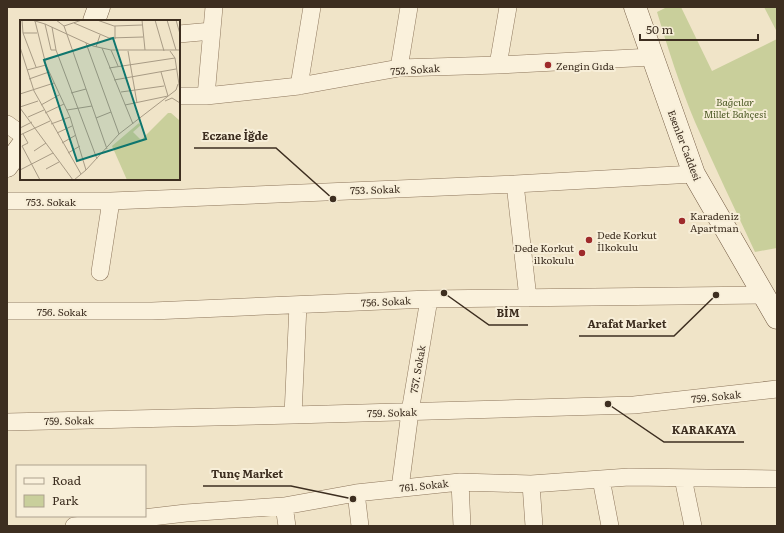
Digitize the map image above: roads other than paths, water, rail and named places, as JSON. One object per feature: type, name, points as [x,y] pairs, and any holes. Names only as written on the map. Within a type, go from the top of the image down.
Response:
[{"type":"street","points":[[94,20],[99,7]]},
{"type":"street","points":[[206,96],[214,7]]},
{"type":"street","points":[[299,86],[312,7]]},
{"type":"street","points":[[399,68],[409,7]]},
{"type":"street","points":[[498,65],[508,7]]},
{"type":"street","name":"Esenler Caddesi","points":[[635,7],[694,174],[777,318]]},
{"type":"street","points":[[180,34],[212,31]]},
{"type":"street","name":"752. Sokak","points":[[180,96],[206,96],[299,86],[399,68],[498,65],[652,57]]},
{"type":"street","points":[[7,124],[20,133]]},
{"type":"street","points":[[7,166],[20,149]]},
{"type":"street","name":"753. Sokak","points":[[7,201],[111,201],[514,184],[694,174]]},
{"type":"street","points":[[514,184],[528,298]]},
{"type":"street","points":[[100,272],[111,201]]},
{"type":"street","name":"756. Sokak","points":[[7,311],[152,311],[430,299],[764,295]]},
{"type":"street","name":"757. Sokak","points":[[400,488],[410,412],[430,299]]},
{"type":"street","points":[[293,415],[298,305]]},
{"type":"street","name":"759. Sokak","points":[[7,422],[634,405],[777,389]]},
{"type":"street","name":"761. Sokak","points":[[74,526],[186,519],[284,506],[356,493],[460,482],[531,484],[629,477],[777,479]]},
{"type":"street","points":[[683,478],[693,526]]},
{"type":"street","points":[[601,479],[610,526]]},
{"type":"street","points":[[460,482],[462,526]]},
{"type":"street","points":[[531,484],[534,526]]},
{"type":"street","points":[[356,493],[360,526]]},
{"type":"street","points":[[284,506],[287,526]]},
{"type":"place","name":"Zengin Gıda","points":[[548,65]]},
{"type":"place","name":"Eczane İğde","points":[[333,199]]},
{"type":"place","name":"Karadeniz Apartman","points":[[682,221]]},
{"type":"place","name":"Dede Korkut İlkokulu","points":[[589,240]]},
{"type":"place","name":"Dede Korkut ilkokulu","points":[[582,253]]},
{"type":"place","name":"BİM","points":[[444,293]]},
{"type":"place","name":"Arafat Market","points":[[716,295]]},
{"type":"place","name":"KARAKAYA","points":[[608,404]]},
{"type":"place","name":"Tunç Market","points":[[353,499]]},
{"type":"park label","name":"Bağcılar Millet Bahçesi","points":[[735,106]]}]
